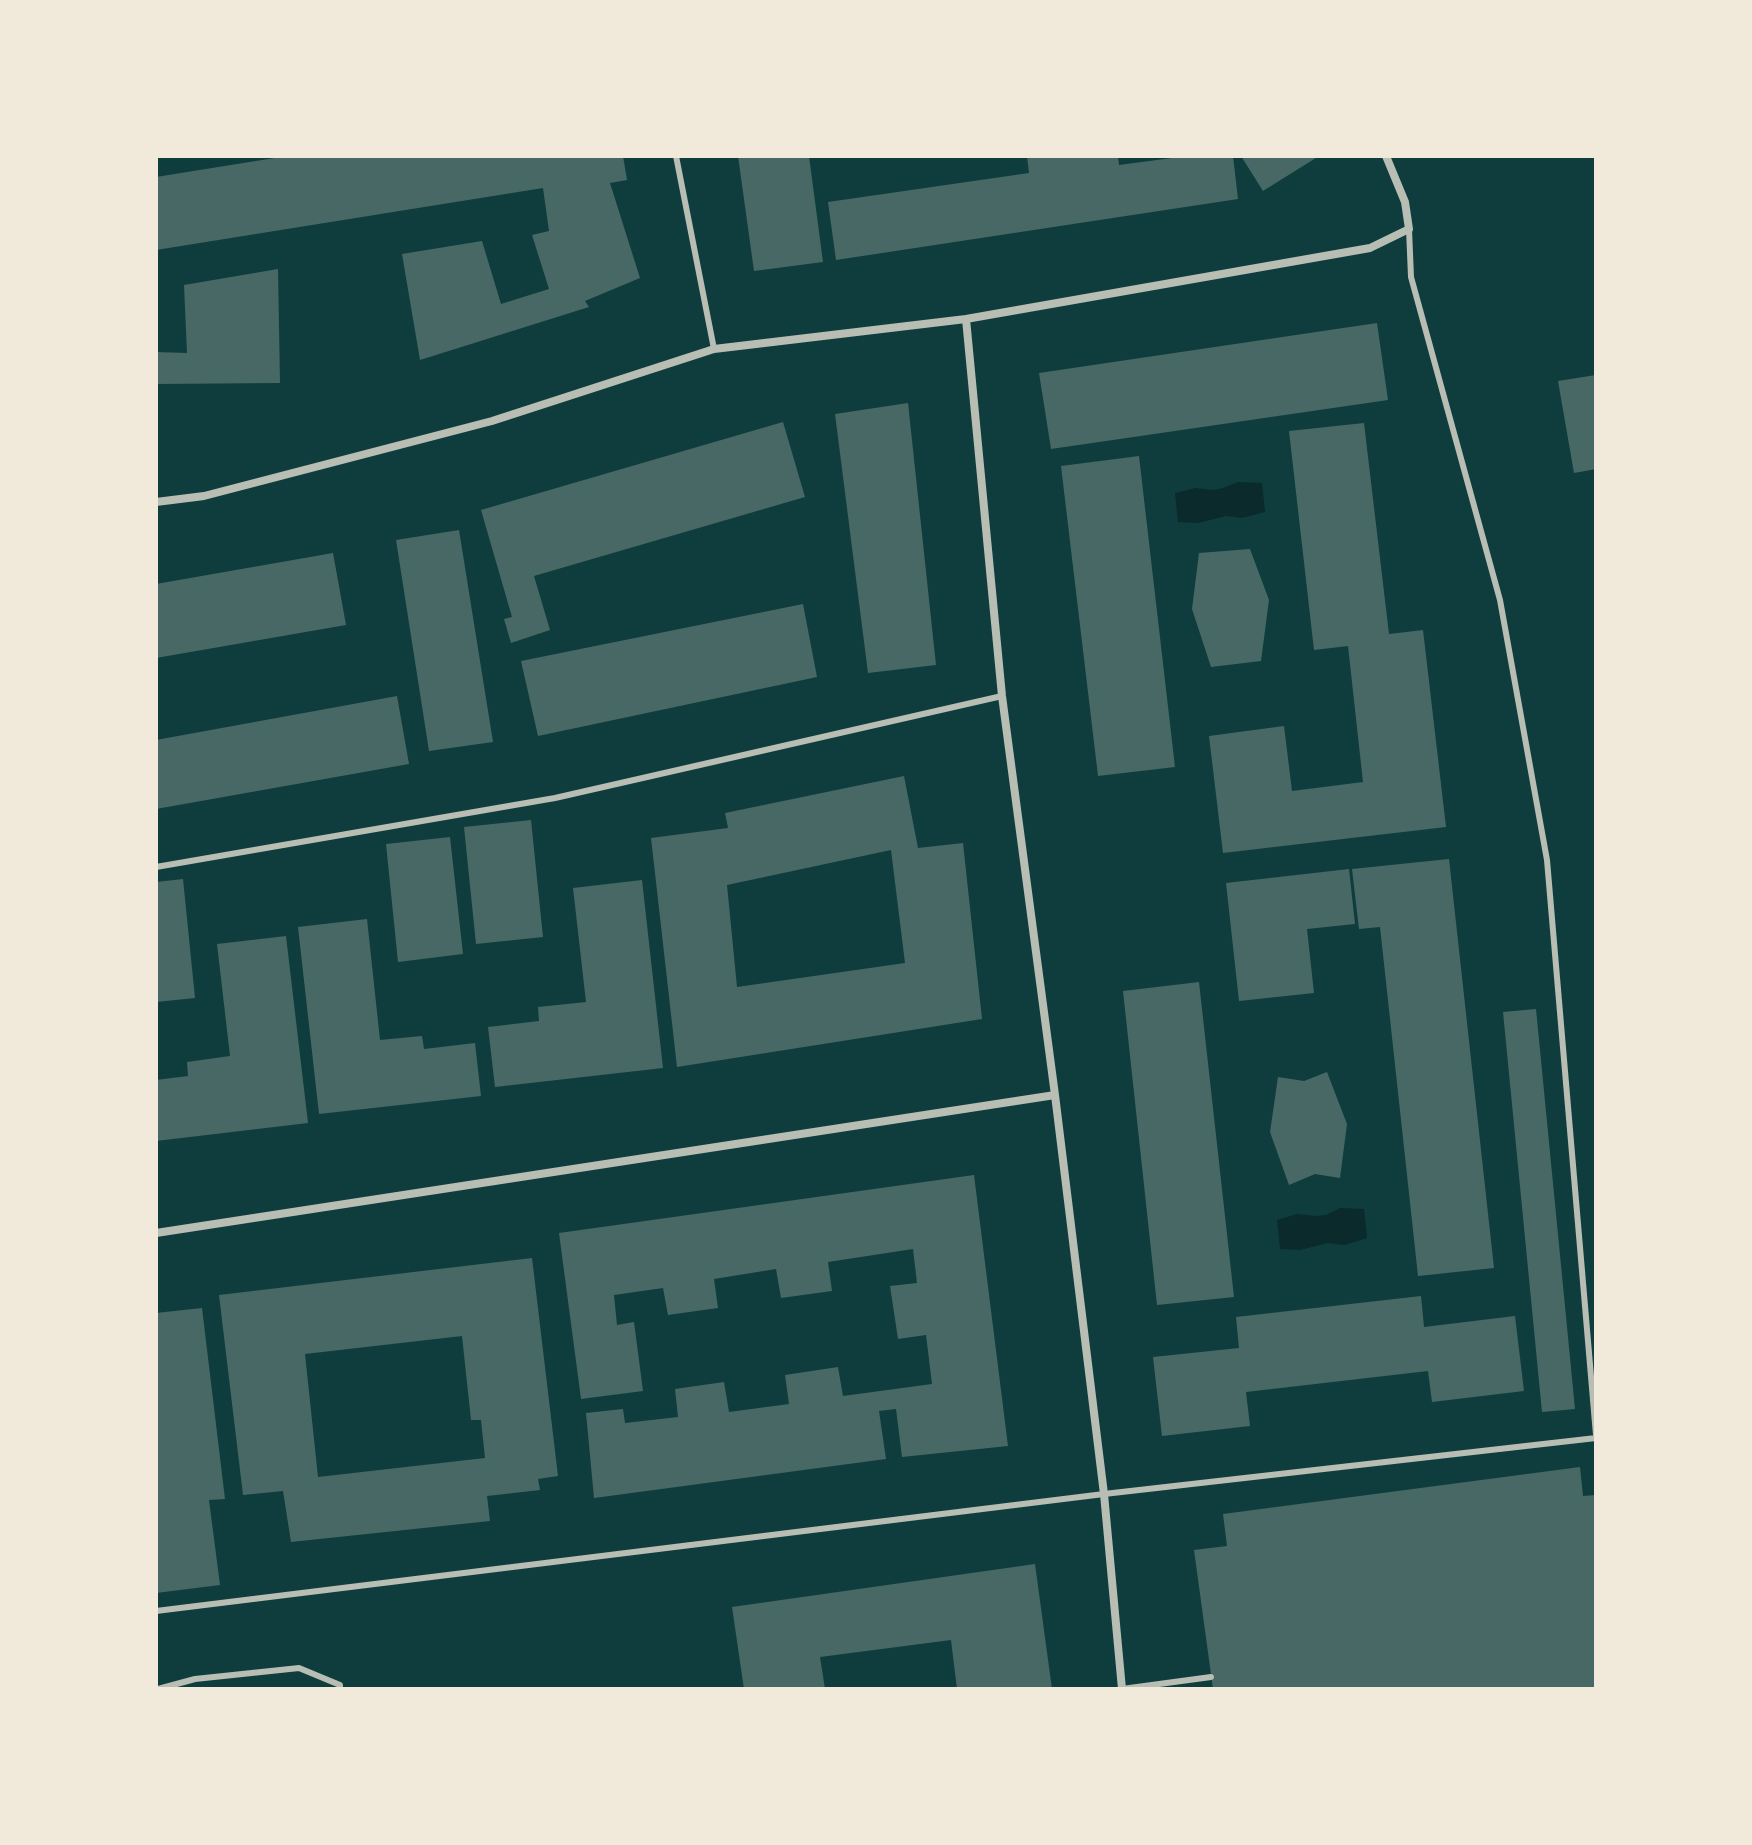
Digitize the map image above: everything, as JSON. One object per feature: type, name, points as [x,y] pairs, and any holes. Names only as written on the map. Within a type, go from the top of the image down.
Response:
[{"type":"street","points":[[156,502],[204,496],[492,421],[714,349],[966,319],[1370,248],[1409,229],[1405,202],[1386,156]]},
{"type":"street","points":[[966,319],[1002,696],[1104,1494],[1122,1689]]},
{"type":"street","points":[[156,1233],[1055,1095]]},
{"type":"lane","points":[[676,156],[714,349]]},
{"type":"lane","points":[[156,1611],[1104,1494],[1596,1437],[1547,860],[1500,600],[1411,277],[1409,229]]},
{"type":"lane","points":[[156,867],[555,798],[1002,696]]},
{"type":"lane","points":[[158,1689],[195,1679],[299,1668],[340,1685],[340,1689]]},
{"type":"lane","points":[[1122,1689],[1211,1677]]},
{"type":"water","points":[[1238,482],[1262,483],[1265,512],[1242,518],[1226,516],[1198,523],[1178,522],[1175,493],[1195,488],[1214,490]]},
{"type":"water","points":[[1340,1208],[1364,1209],[1367,1238],[1345,1245],[1328,1243],[1300,1250],[1280,1249],[1277,1220],[1297,1214],[1326,1215]]},
{"type":"building","points":[[287,156],[623,156],[627,180],[610,183],[640,278],[585,301],[589,307],[420,360],[402,254],[482,241],[501,304],[549,289],[532,235],[549,231],[543,188],[156,250],[156,177]]},
{"type":"building","points":[[738,156],[809,156],[823,262],[754,271]]},
{"type":"building","points":[[1027,156],[1118,156],[1119,165],[1187,156],[1233,156],[1238,199],[836,260],[828,202],[1029,173]]},
{"type":"building","points":[[1241,156],[1319,156],[1263,191]]},
{"type":"building","points":[[278,269],[280,383],[156,384],[156,352],[187,353],[184,285]]},
{"type":"building","points":[[1377,323],[1388,400],[1051,449],[1039,373]]},
{"type":"building","points":[[1596,375],[1596,469],[1574,473],[1558,381]]},
{"type":"building","points":[[908,403],[936,665],[868,673],[835,414]]},
{"type":"building","points":[[783,422],[805,497],[534,576],[550,630],[511,643],[504,619],[512,617],[481,510]]},
{"type":"building","points":[[1364,423],[1389,634],[1423,630],[1446,827],[1223,853],[1209,736],[1284,726],[1292,791],[1363,782],[1348,646],[1314,650],[1289,431]]},
{"type":"building","points":[[1139,456],[1175,767],[1098,776],[1061,466]]},
{"type":"building","points":[[459,530],[493,742],[429,751],[396,540]]},
{"type":"building","points":[[1250,549],[1269,600],[1261,661],[1211,667],[1192,609],[1199,553]]},
{"type":"building","points":[[333,553],[346,625],[156,658],[156,584]]},
{"type":"building","points":[[803,604],[817,677],[538,736],[521,661]]},
{"type":"building","points":[[397,696],[409,764],[156,809],[156,740]]},
{"type":"building","points":[[904,776],[918,848],[963,843],[982,1019],[677,1067],[651,838],[728,828],[725,813]],"holes":[[[891,850],[905,963],[737,987],[727,885]]]},
{"type":"building","points":[[531,820],[543,937],[476,944],[464,827]]},
{"type":"building","points":[[450,837],[463,954],[398,962],[386,844]]},
{"type":"building","points":[[1449,859],[1494,1268],[1418,1276],[1380,927],[1359,929],[1352,869]]},
{"type":"building","points":[[1349,869],[1355,924],[1307,929],[1314,993],[1239,1001],[1226,883]]},
{"type":"building","points":[[183,879],[195,998],[156,1002],[156,882]]},
{"type":"building","points":[[642,880],[663,1068],[495,1087],[488,1027],[539,1021],[538,1007],[586,1002],[573,888]]},
{"type":"building","points":[[367,919],[380,1040],[422,1036],[424,1049],[475,1043],[481,1096],[319,1114],[298,927]]},
{"type":"building","points":[[286,936],[308,1123],[156,1141],[156,1080],[188,1076],[187,1062],[230,1056],[217,944]]},
{"type":"building","points":[[1199,982],[1234,1297],[1157,1305],[1123,991]]},
{"type":"building","points":[[1536,1009],[1575,1409],[1542,1412],[1503,1012]]},
{"type":"building","points":[[1327,1072],[1347,1124],[1340,1178],[1315,1174],[1289,1185],[1270,1132],[1278,1077],[1304,1081]]},
{"type":"building","points":[[974,1175],[1008,1446],[902,1457],[896,1409],[879,1411],[886,1459],[594,1498],[586,1413],[623,1409],[625,1423],[678,1417],[675,1389],[724,1382],[729,1412],[789,1404],[785,1375],[838,1367],[843,1396],[932,1384],[926,1335],[898,1339],[890,1286],[917,1283],[913,1249],[828,1262],[832,1291],[781,1298],[776,1269],[714,1279],[718,1308],[668,1315],[663,1288],[614,1295],[617,1325],[634,1322],[643,1391],[581,1399],[559,1233]]},
{"type":"building","points":[[532,1258],[558,1476],[538,1479],[540,1490],[487,1496],[490,1521],[291,1542],[283,1491],[243,1495],[219,1295]],"holes":[[[462,1336],[471,1420],[481,1420],[485,1458],[318,1477],[305,1354]]]},
{"type":"building","points":[[1421,1296],[1424,1327],[1515,1316],[1524,1391],[1432,1402],[1428,1371],[1246,1392],[1250,1426],[1162,1436],[1153,1357],[1239,1348],[1236,1317]]},
{"type":"building","points":[[202,1308],[225,1499],[209,1500],[220,1585],[156,1593],[156,1313]]},
{"type":"building","points":[[1580,1467],[1583,1496],[1596,1495],[1596,1689],[1213,1689],[1194,1550],[1227,1546],[1223,1514]]},
{"type":"building","points":[[1035,1564],[1052,1689],[957,1689],[951,1640],[820,1657],[825,1689],[744,1689],[732,1607]]}]
